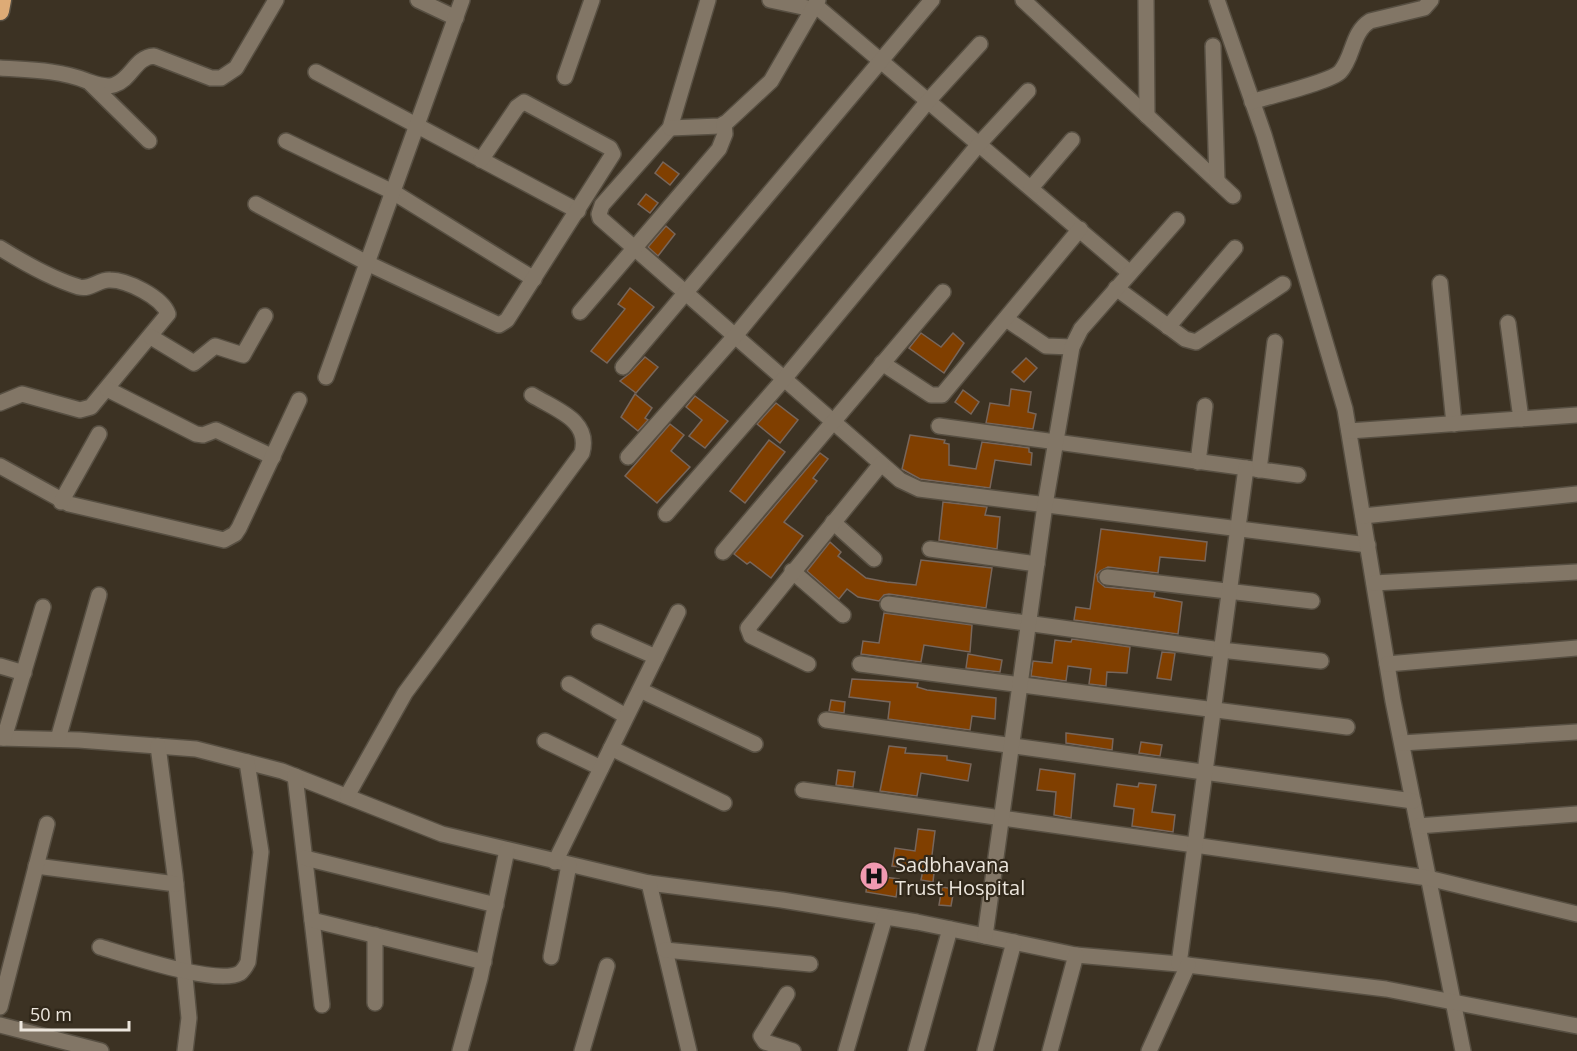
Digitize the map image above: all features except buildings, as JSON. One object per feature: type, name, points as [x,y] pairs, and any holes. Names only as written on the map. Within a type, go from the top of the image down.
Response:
[{"type":"highway","points":[[0,11],[2,0]]},
{"type":"street","points":[[0,68],[65,73],[105,86],[115,85],[124,80],[147,56],[154,56],[211,78],[220,78],[236,68],[276,0]]},
{"type":"street","points":[[418,0],[456,18]]},
{"type":"street","points":[[326,376],[462,0]]},
{"type":"street","points":[[565,77],[592,0]]},
{"type":"street","points":[[708,0],[670,128],[600,210],[600,218],[900,480],[919,489],[1368,545]]},
{"type":"street","points":[[770,0],[815,5],[1130,273]]},
{"type":"street","points":[[624,367],[932,0]]},
{"type":"street","points":[[1023,0],[1233,196]]},
{"type":"street","points":[[1146,0],[1147,116]]},
{"type":"street","points":[[1224,0],[1217,0],[1252,102],[1345,409],[1387,664],[1463,1051]]},
{"type":"street","points":[[1252,102],[1335,76],[1346,64],[1363,26],[1370,21],[1424,8],[1431,0]]},
{"type":"street","points":[[670,128],[724,124],[771,81],[815,5]]},
{"type":"street","points":[[628,457],[735,336],[928,101],[980,44]]},
{"type":"street","points":[[1213,46],[1216,181]]},
{"type":"street","points":[[316,72],[578,211]]},
{"type":"street","points":[[87,80],[149,141]]},
{"type":"street","points":[[666,514],[784,379],[979,144],[1028,91]]},
{"type":"street","points":[[256,204],[367,263],[500,325],[507,320],[578,211],[612,156],[612,150],[528,103],[518,107],[481,160]]},
{"type":"street","points":[[580,312],[718,149],[725,134],[724,124]]},
{"type":"street","points":[[1031,188],[1072,140]]},
{"type":"street","points":[[286,141],[393,192],[534,279]]},
{"type":"street","points":[[985,936],[1045,505],[1072,347],[1081,329],[1176,220]]},
{"type":"street","points":[[882,363],[931,395],[942,395],[1080,230]]},
{"type":"street","points":[[0,248],[78,287],[88,287],[112,280],[144,290],[164,306],[168,314],[96,402],[85,409],[22,394],[0,403]]},
{"type":"street","points":[[1168,327],[1235,248]]},
{"type":"street","points":[[1440,283],[1454,424]]},
{"type":"street","points":[[1116,288],[1190,342],[1201,341],[1283,284]]},
{"type":"street","points":[[723,552],[943,292]]},
{"type":"street","points":[[151,337],[194,363],[215,346],[243,355],[265,316]]},
{"type":"street","points":[[1006,319],[1046,346],[1072,347]]},
{"type":"street","points":[[1508,323],[1521,419]]},
{"type":"street","points":[[1149,1051],[1183,965],[1195,844],[1238,529],[1252,469],[1275,342]]},
{"type":"street","points":[[106,389],[196,434],[203,435],[216,430],[273,457]]},
{"type":"street","points":[[347,796],[405,693],[582,453],[586,441],[583,430],[574,421],[532,395]]},
{"type":"street","points":[[0,466],[61,502],[224,540],[235,534],[239,528],[299,400]]},
{"type":"street","points":[[1198,462],[1205,406]]},
{"type":"street","points":[[1349,431],[1577,415]]},
{"type":"street","points":[[939,426],[1298,475]]},
{"type":"street","points":[[61,502],[99,434]]},
{"type":"street","points":[[808,664],[751,636],[748,632],[749,623],[881,464]]},
{"type":"street","points":[[1363,516],[1577,494]]},
{"type":"street","points":[[833,522],[874,559]]},
{"type":"street","points":[[930,549],[1037,564]]},
{"type":"street","points":[[792,571],[843,615]]},
{"type":"street","points":[[1374,583],[1577,572]]},
{"type":"street","points":[[1107,577],[1312,601]]},
{"type":"street","points":[[58,740],[99,595]]},
{"type":"street","points":[[888,604],[1221,650],[1321,661]]},
{"type":"street","points":[[43,607],[2,738],[196,749],[295,776],[442,834],[649,884],[885,916],[1076,955],[1386,989],[1577,1026]]},
{"type":"street","points":[[551,957],[562,863],[601,768],[678,612]]},
{"type":"street","points":[[600,632],[656,657]]},
{"type":"street","points":[[1387,664],[1577,648]]},
{"type":"street","points":[[860,664],[1347,727]]},
{"type":"street","points":[[0,666],[24,673]]},
{"type":"street","points":[[569,684],[627,716]]},
{"type":"street","points":[[640,690],[755,744]]},
{"type":"street","points":[[826,720],[1205,770],[1413,801]]},
{"type":"street","points":[[1402,743],[1577,732]]},
{"type":"street","points":[[544,741],[601,768]]},
{"type":"street","points":[[158,746],[185,972],[189,1018],[185,1051]]},
{"type":"street","points":[[611,748],[724,803]]},
{"type":"street","points":[[100,948],[185,972],[232,975],[239,973],[248,962],[261,844],[247,762]]},
{"type":"street","points":[[295,776],[322,1005]]},
{"type":"street","points":[[803,790],[1428,878],[1577,914]]},
{"type":"street","points":[[1418,826],[1577,814]]},
{"type":"street","points":[[0,1007],[47,824]]},
{"type":"street","points":[[459,1051],[484,962],[507,850]]},
{"type":"street","points":[[305,858],[496,904]]},
{"type":"street","points":[[36,866],[176,884]]},
{"type":"street","points":[[649,884],[689,1051]]},
{"type":"street","points":[[846,1051],[885,916]]},
{"type":"street","points":[[312,920],[484,962]]},
{"type":"street","points":[[916,1051],[950,929]]},
{"type":"street","points":[[375,935],[375,1004]]},
{"type":"street","points":[[985,1051],[1014,942]]},
{"type":"street","points":[[665,950],[810,964]]},
{"type":"street","points":[[1050,1051],[1076,955]]},
{"type":"street","points":[[587,1050],[607,966]]},
{"type":"street","points":[[787,994],[761,1036],[765,1042],[794,1051]]},
{"type":"street","points":[[0,1025],[101,1051]]},
{"type":"place","name":"Sadbhavana Trust Hospital","points":[[874,876]]}]
